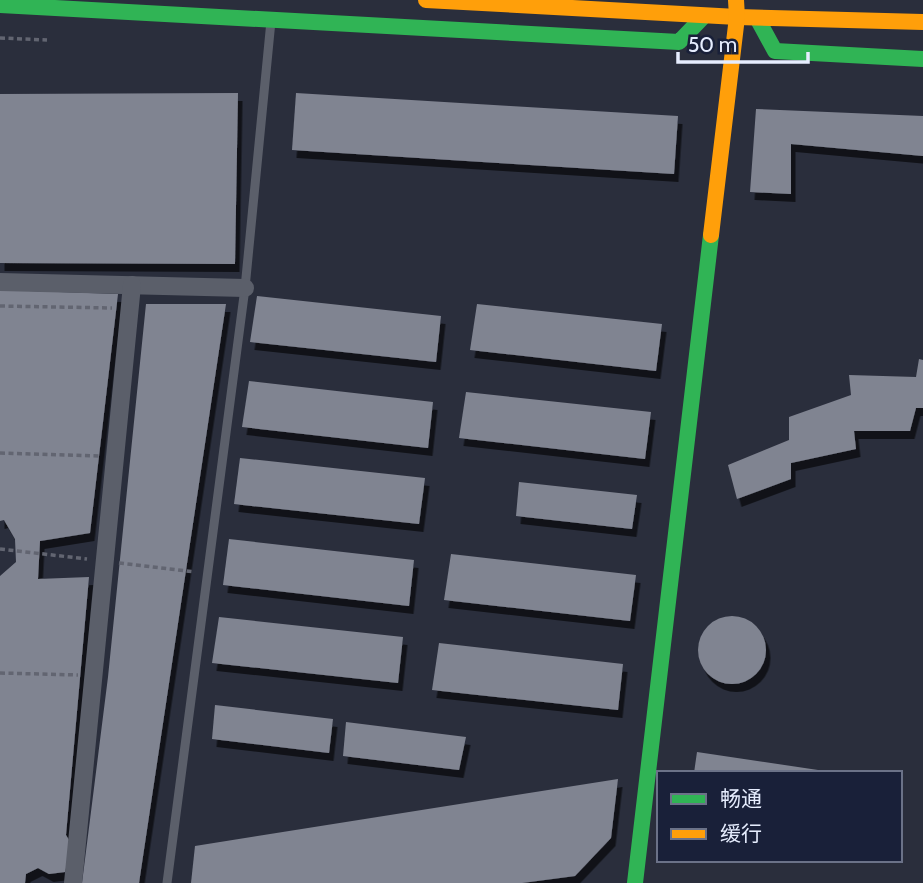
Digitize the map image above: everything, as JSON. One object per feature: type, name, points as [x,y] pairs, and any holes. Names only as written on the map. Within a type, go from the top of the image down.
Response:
[{"type":"main road","points":[[426,0],[704,16],[923,22]]},
{"type":"main road","points":[[635,883],[737,17],[736,0]]},
{"type":"main road","points":[[0,5],[679,42],[704,16]]},
{"type":"main road","points":[[757,18],[775,51],[923,59]]},
{"type":"street","points":[[0,282],[245,288]]},
{"type":"street","points":[[73,883],[132,285]]},
{"type":"lane","points":[[167,883],[245,288],[271,20]]},
{"type":"path","points":[[0,38],[47,40]]},
{"type":"path","points":[[0,306],[116,309]]},
{"type":"path","points":[[0,453],[99,456]]},
{"type":"path","points":[[0,549],[208,573]]},
{"type":"path","points":[[0,673],[80,675]]},
{"type":"building","points":[[238,93],[235,264],[0,263],[0,94]]},
{"type":"building","points":[[296,93],[678,116],[674,174],[292,150]]},
{"type":"building","points":[[756,109],[923,116],[923,156],[791,144],[791,194],[750,192]]},
{"type":"building","points":[[0,290],[118,294],[90,533],[40,541],[38,579],[89,577],[66,835],[72,845],[65,872],[49,874],[38,868],[26,874],[25,883],[0,883],[0,576],[16,562],[15,539],[4,520],[0,521]]},
{"type":"building","points":[[257,296],[441,316],[436,362],[250,342]]},
{"type":"building","points":[[146,304],[226,304],[139,883],[82,883],[108,677]]},
{"type":"building","points":[[477,304],[662,324],[656,371],[470,350]]},
{"type":"building","points":[[919,359],[923,360],[923,408],[916,408],[910,431],[854,431],[856,449],[791,463],[791,479],[737,499],[728,465],[789,440],[789,417],[851,395],[849,375],[916,377]]},
{"type":"building","points":[[249,381],[433,402],[428,448],[242,427]]},
{"type":"building","points":[[466,392],[651,412],[645,459],[459,438]]},
{"type":"building","points":[[240,458],[425,478],[419,524],[234,504]]},
{"type":"building","points":[[519,482],[637,495],[632,529],[516,516]]},
{"type":"building","points":[[229,539],[414,560],[409,606],[223,585]]},
{"type":"building","points":[[451,554],[636,575],[630,621],[444,600]]},
{"type":"building","points":[[732,616],[745,618],[756,626],[764,637],[764,663],[756,674],[745,682],[732,684],[719,682],[708,674],[700,663],[698,650],[700,637],[708,626],[719,618]]},
{"type":"building","points":[[219,617],[403,637],[398,683],[212,663]]},
{"type":"building","points":[[439,643],[623,664],[618,710],[432,690]]},
{"type":"building","points":[[215,705],[333,719],[329,753],[212,739]]},
{"type":"building","points":[[346,722],[466,737],[459,770],[343,756]]},
{"type":"building","points":[[697,752],[818,770],[874,770],[874,771],[694,771]]},
{"type":"building","points":[[618,779],[611,838],[575,876],[522,883],[191,883],[195,846]]},
{"type":"traffic: fast","points":[[0,5],[679,42],[704,16]]},
{"type":"traffic: fast","points":[[757,18],[775,51],[923,59]]},
{"type":"traffic: fast","points":[[635,883],[711,235]]},
{"type":"traffic: slow","points":[[426,0],[737,17],[923,22]]},
{"type":"traffic: slow","points":[[711,235],[737,17],[736,0]]}]
